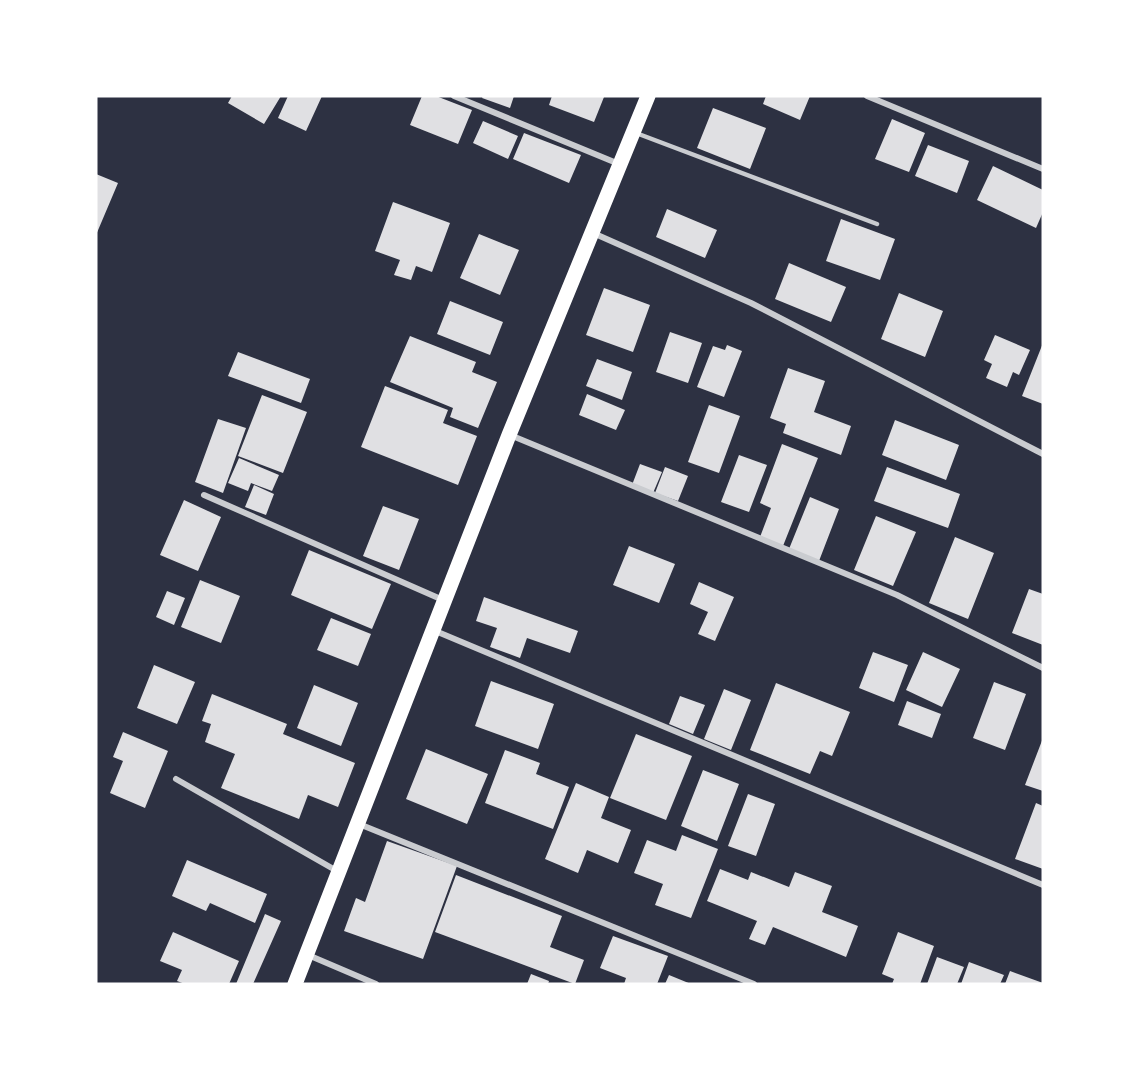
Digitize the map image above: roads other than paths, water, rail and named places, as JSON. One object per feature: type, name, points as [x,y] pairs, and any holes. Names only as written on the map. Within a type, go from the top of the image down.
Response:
[{"type":"main road","points":[[295,984],[509,435],[648,96]]},
{"type":"street","points":[[454,96],[620,164]]},
{"type":"street","points":[[867,96],[1043,170]]},
{"type":"street","points":[[592,233],[751,303],[1043,454]]},
{"type":"street","points":[[509,435],[897,595],[1043,668]]},
{"type":"street","points":[[204,495],[444,600]]},
{"type":"street","points":[[432,630],[1043,885]]},
{"type":"street","points":[[176,779],[339,872]]},
{"type":"street","points":[[359,824],[754,984]]},
{"type":"street","points":[[308,955],[376,984]]},
{"type":"lane","points":[[633,132],[877,224]]}]
